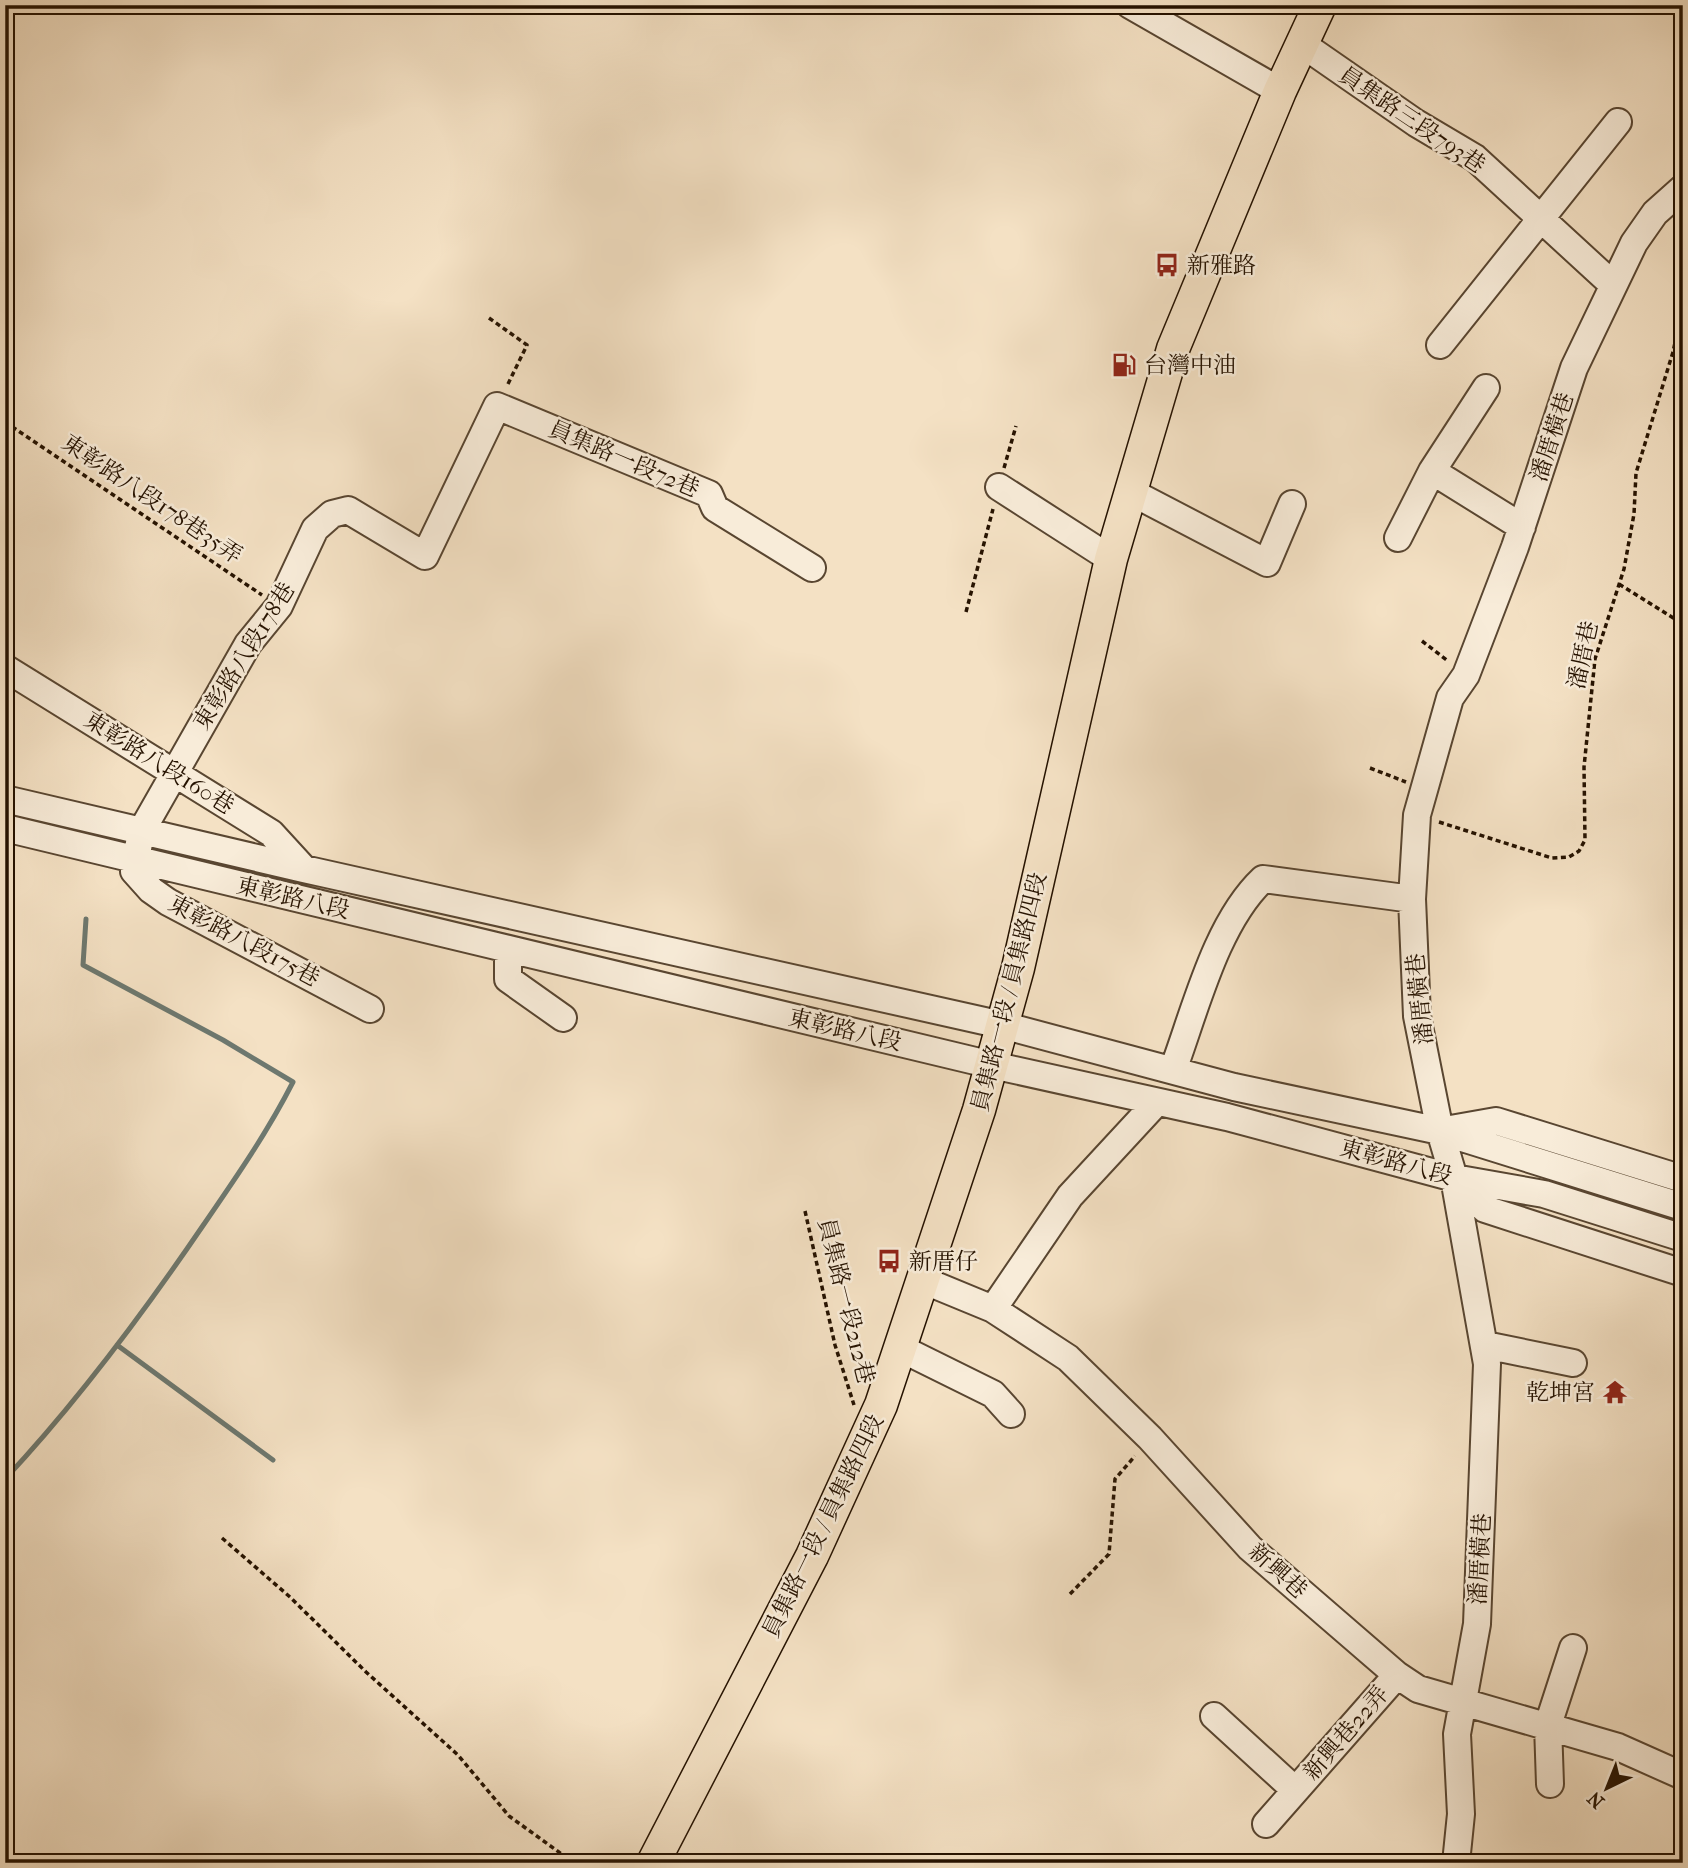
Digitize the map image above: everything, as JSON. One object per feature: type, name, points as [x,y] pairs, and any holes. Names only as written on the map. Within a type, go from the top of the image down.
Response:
[{"type":"main road","name":"員集路一段 / 員集路四段","points":[[653,1863],[812,1556],[881,1405],[925,1281],[992,1065],[1111,559],[1173,349],[1280,91],[1320,5]]},
{"type":"street","points":[[1130,5],[1280,91]]},
{"type":"street","name":"員集路三段793巷","points":[[1302,44],[1416,123],[1475,159],[1612,284]]},
{"type":"street","points":[[1440,345],[1618,122]]},
{"type":"street","name":"潘厝橫巷","points":[[1456,1863],[1461,1814],[1457,1734],[1477,1624],[1485,1345],[1454,1178],[1440,1131],[1417,1016],[1412,899],[1417,815],[1450,698],[1466,675],[1522,527],[1574,369],[1612,284],[1655,213],[1683,188]]},
{"type":"street","points":[[1398,538],[1432,471],[1486,388]]},
{"type":"street","name":"員集路一段72巷","points":[[497,406],[709,494],[715,508],[812,568]]},
{"type":"street","name":"東彰路八段178巷","points":[[135,860],[141,832],[247,644],[279,606],[315,529],[332,513],[348,510],[425,556],[497,406]]},
{"type":"street","points":[[1432,471],[1522,527]]},
{"type":"street","points":[[999,487],[1111,559]]},
{"type":"street","points":[[1131,492],[1267,563],[1293,504]]},
{"type":"street","name":"東彰路八段160巷","points":[[5,668],[271,833],[304,869]]},
{"type":"street","name":"東彰路八段","points":[[5,799],[304,869],[1002,1025],[1234,1087],[1440,1131],[1683,1207]]},
{"type":"street","name":"東彰路八段","points":[[5,828],[992,1065],[1227,1117],[1454,1178],[1544,1194],[1683,1238]]},
{"type":"street","name":"東彰路八段175巷","points":[[135,860],[134,870],[151,890],[168,902],[370,1009]]},
{"type":"street","points":[[1173,1070],[1203,986],[1234,915],[1264,879],[1412,899]]},
{"type":"street","points":[[508,949],[508,979],[563,1018]]},
{"type":"street","points":[[993,1309],[1070,1196],[1156,1103]]},
{"type":"street","points":[[1440,1131],[1496,1121],[1683,1179]]},
{"type":"street","points":[[1454,1178],[1485,1209],[1683,1273]]},
{"type":"street","name":"新興巷","points":[[925,1281],[993,1309],[1068,1357],[1150,1438],[1250,1548],[1397,1675],[1418,1689],[1463,1699],[1618,1747],[1683,1776]]},
{"type":"street","points":[[1485,1345],[1573,1363]]},
{"type":"street","points":[[900,1348],[993,1394],[1011,1414]]},
{"type":"street","points":[[1550,1784],[1548,1725],[1573,1648]]},
{"type":"street","name":"新興巷22弄","points":[[1266,1824],[1397,1675]]},
{"type":"street","name":"新興巷22弄","points":[[1214,1716],[1296,1790]]},
{"type":"path","name":"潘厝巷","points":[[1417,815],[1552,858],[1579,852],[1584,840],[1584,767],[1595,659],[1619,584],[1634,514],[1636,473],[1673,352],[1683,305]]},
{"type":"path","points":[[489,318],[527,345],[497,406]]},
{"type":"path","name":"東彰路八段178巷35弄","points":[[5,422],[279,606]]},
{"type":"path","points":[[966,612],[978,556],[1016,426]]},
{"type":"path","points":[[1619,584],[1683,624]]},
{"type":"path","points":[[1422,640],[1466,675]]},
{"type":"path","points":[[1370,768],[1424,789]]},
{"type":"path","name":"員集路一段212巷","points":[[805,1210],[835,1345],[865,1439]]},
{"type":"path","points":[[1070,1594],[1109,1554],[1115,1479],[1150,1438]]},
{"type":"path","points":[[222,1538],[290,1597],[366,1672],[458,1755],[509,1816],[573,1863]]},
{"type":"waterway","points":[[5,1479],[84,1388],[156,1293],[250,1156],[293,1082],[223,1040],[83,965],[86,919]]},
{"type":"waterway","points":[[117,1345],[273,1460]]},
{"type":"place","name":"新雅路","points":[[1167,265]]},
{"type":"place","name":"台灣中油","points":[[1124,365]]},
{"type":"place","name":"新厝仔","points":[[889,1261]]},
{"type":"place","name":"乾坤宮","points":[[1615,1392]]}]
